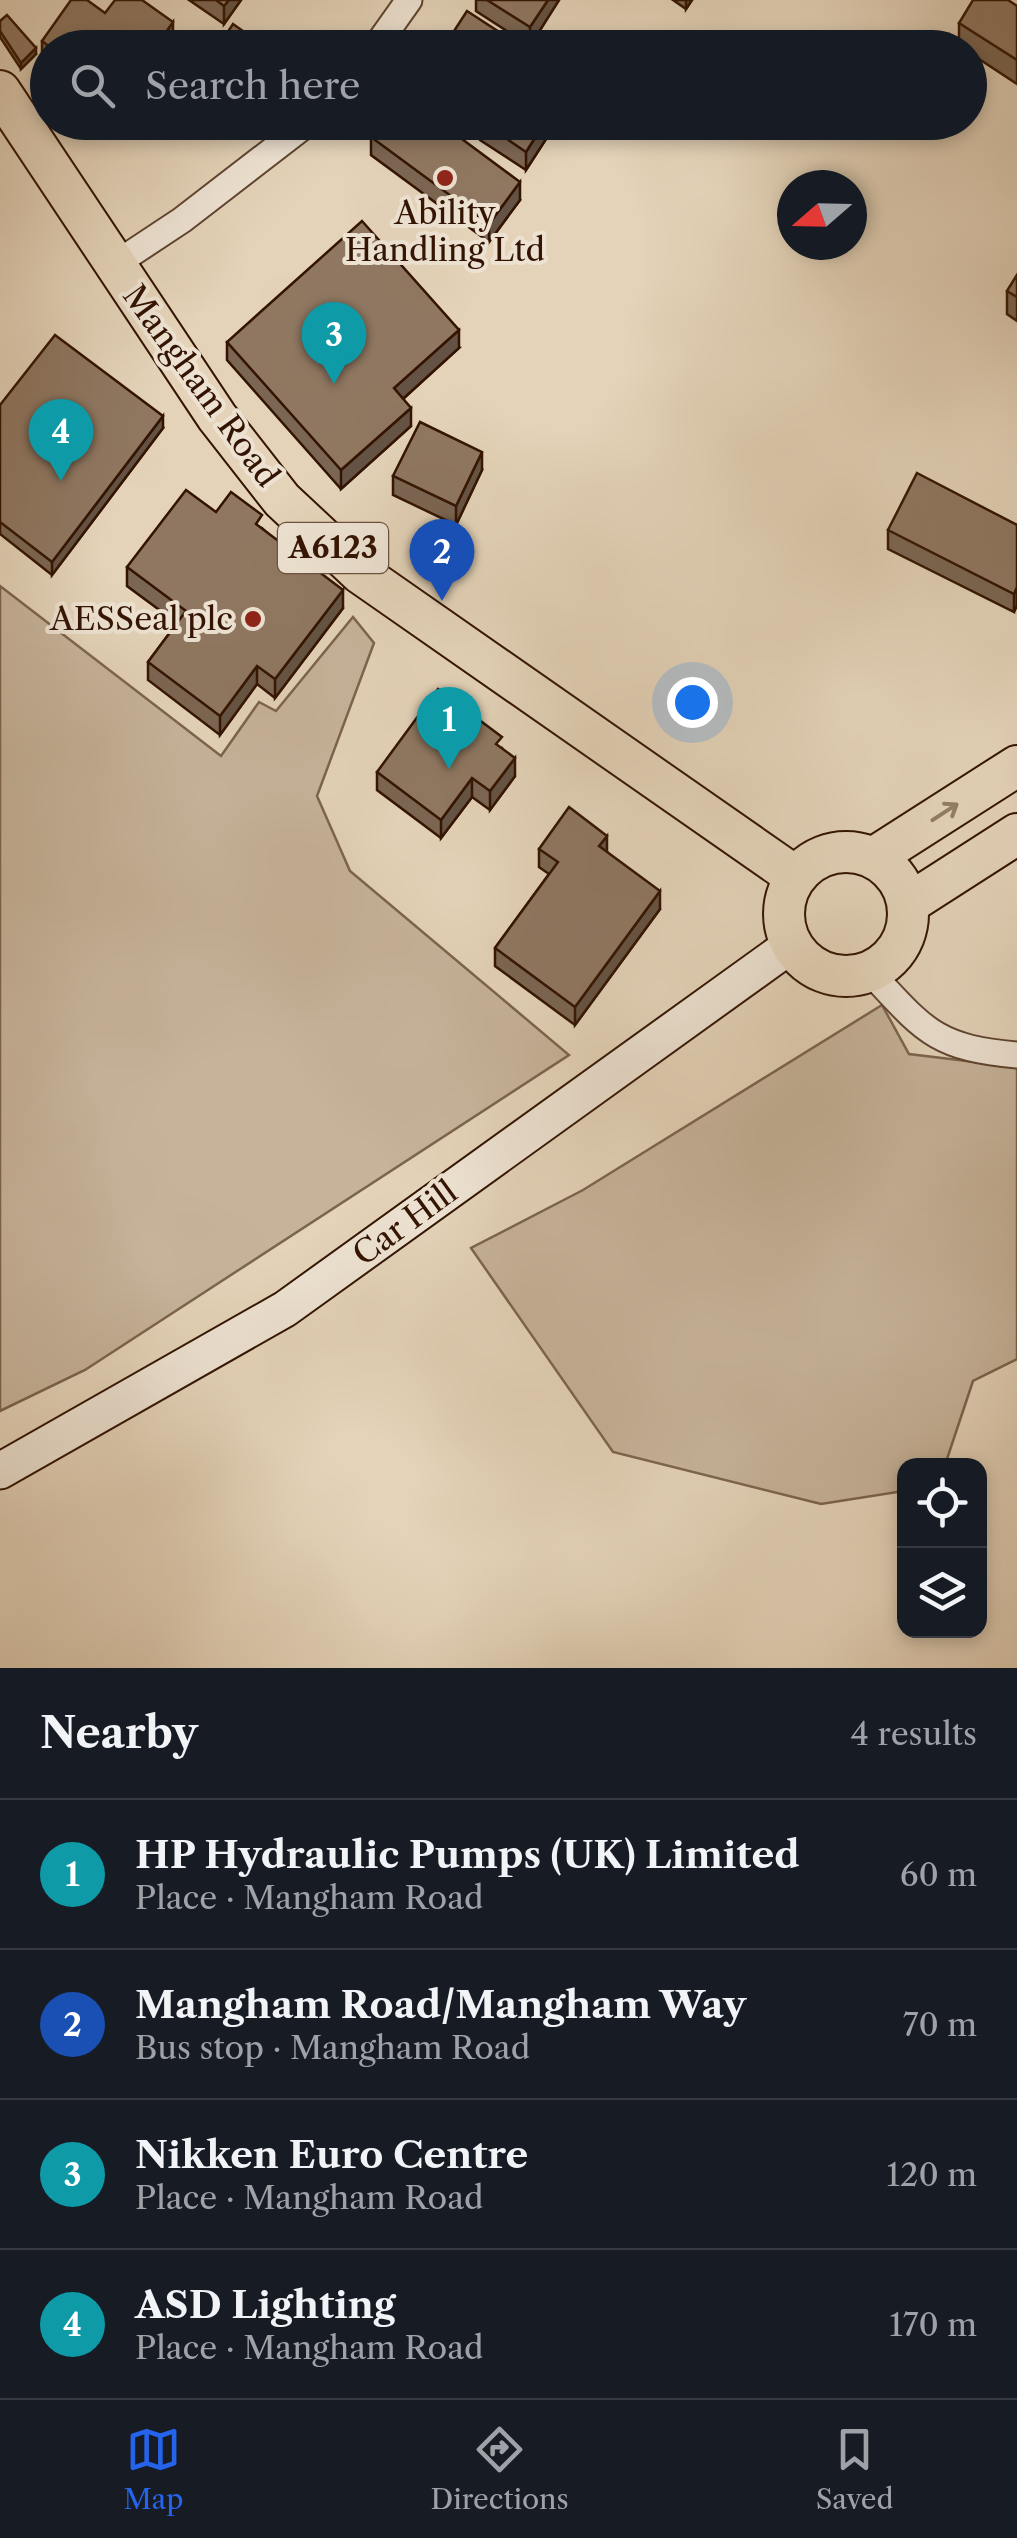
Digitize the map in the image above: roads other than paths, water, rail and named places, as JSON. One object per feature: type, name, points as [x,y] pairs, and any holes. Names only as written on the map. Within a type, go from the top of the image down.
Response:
[{"type":"main road","name":"Mangham Road","points":[[0,90],[30,136]]},
{"type":"main road","name":"Mangham Road","points":[[33,140],[217,417],[282,500],[360,574],[796,876]]},
{"type":"main road","points":[[874,858],[1017,766]]},
{"type":"main road","points":[[908,904],[1017,834]]},
{"type":"main road","points":[[853,852],[874,858],[896,878],[908,904],[900,945],[870,972],[852,976],[818,970],[792,945],[784,910],[796,876],[812,862],[831,854],[853,852]]},
{"type":"main road","name":"Car Hill","points":[[0,1471],[285,1309],[792,945]]},
{"type":"street","points":[[388,30],[409,0]]},
{"type":"street","points":[[114,265],[182,220],[286,140]]},
{"type":"street","points":[[870,972],[923,1028],[967,1051],[1017,1054]]},
{"type":"place","name":"Ability Handling Ltd","points":[[445,178]]},
{"type":"place","name":"Nikken Euro Centre","points":[[334,384]]},
{"type":"place","name":"ASD Lighting","points":[[61,481]]},
{"type":"place","name":"Mangham Road/Mangham Way","points":[[442,601]]},
{"type":"place","name":"AESSeal plc","points":[[253,619]]},
{"type":"place","name":"HP Hydraulic Pumps (UK) Limited","points":[[449,769]]}]
